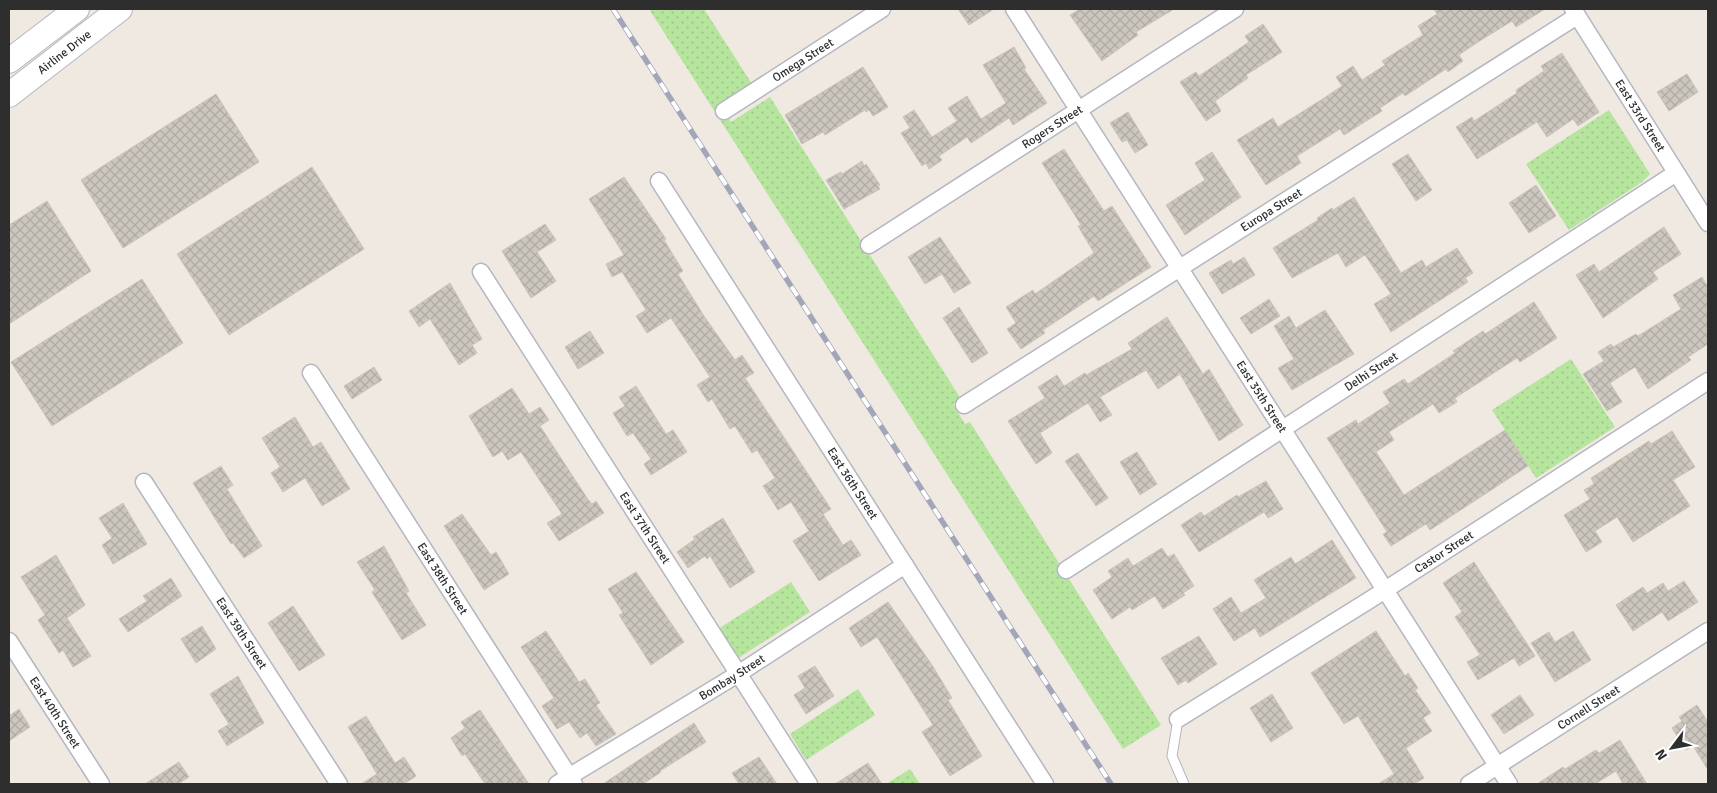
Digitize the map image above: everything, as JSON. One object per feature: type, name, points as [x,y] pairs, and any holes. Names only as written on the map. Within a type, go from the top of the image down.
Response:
[{"type":"main road","name":"Airline Drive","points":[[9,61],[78,9]]},
{"type":"main road","name":"Airline Drive","points":[[9,95],[120,9]]},
{"type":"street","name":"Omega Street","points":[[724,111],[882,9]]},
{"type":"street","name":"East 35th Street","points":[[1014,9],[1509,784]]},
{"type":"street","name":"Rogers Street","points":[[869,245],[1235,9]]},
{"type":"street","name":"East 33rd Street","points":[[1575,12],[1708,223]]},
{"type":"street","name":"Europa Street","points":[[964,405],[1180,269],[1575,12]]},
{"type":"street","name":"Delhi Street","points":[[1066,570],[1676,173]]},
{"type":"street","name":"East 36th Street","points":[[659,181],[1046,784]]},
{"type":"street","name":"East 37th Street","points":[[481,272],[809,784]]},
{"type":"street","name":"East 38th Street","points":[[311,373],[567,782]]},
{"type":"street","name":"Castor Street","points":[[1178,719],[1386,590],[1708,380]]},
{"type":"street","name":"East 39th Street","points":[[144,482],[339,784]]},
{"type":"street","name":"Bombay Street","points":[[567,782],[738,674],[905,565]]},
{"type":"street","name":"Cornell Street","points":[[1469,784],[1708,631]]},
{"type":"street","name":"East 40th Street","points":[[9,641],[101,784]]},
{"type":"lane","points":[[1178,719],[1172,756],[1184,784]]},
{"type":"green space","points":[[649,9],[704,9],[752,84],[720,104],[731,122],[770,97],[961,399],[953,404],[965,424],[970,422],[1161,725],[1123,749]]},
{"type":"green space","points":[[1609,110],[1650,174],[1642,182],[1569,230],[1526,164]]},
{"type":"green space","points":[[1571,359],[1615,427],[1536,478],[1492,410]]},
{"type":"green space","points":[[791,582],[810,612],[737,659],[718,629]]},
{"type":"green space","points":[[858,689],[875,715],[806,760],[790,734]]},
{"type":"green space","points":[[910,769],[920,784],[886,784]]},
{"type":"building","points":[[958,9],[994,9],[969,25]]},
{"type":"building","points":[[1080,9],[1174,9],[1136,32],[1138,35],[1102,61],[1070,15]]},
{"type":"building","points":[[1434,9],[1545,9],[1516,27],[1512,21],[1459,55],[1463,61],[1448,72],[1446,69],[1405,96],[1403,93],[1380,108],[1382,111],[1344,135],[1340,129],[1297,156],[1301,163],[1266,185],[1237,140],[1273,118],[1278,127],[1321,100],[1342,86],[1336,77],[1353,66],[1362,80],[1385,65],[1382,61],[1423,35],[1418,26],[1437,14]]},
{"type":"building","points":[[1263,24],[1282,52],[1246,75],[1248,78],[1215,101],[1221,111],[1206,121],[1180,82],[1196,72],[1199,76],[1249,42],[1245,36]]},
{"type":"building","points":[[1014,47],[1026,68],[1024,69],[1047,103],[1013,125],[1009,118],[971,143],[967,137],[939,156],[942,160],[929,169],[926,163],[922,166],[901,133],[910,128],[903,117],[914,110],[932,137],[957,121],[948,108],[967,96],[981,119],[1006,103],[983,65]]},
{"type":"building","points":[[1562,53],[1599,112],[1578,126],[1573,119],[1547,137],[1537,122],[1477,159],[1456,127],[1472,117],[1474,121],[1517,93],[1516,90],[1544,71],[1541,66]]},
{"type":"building","points":[[863,67],[888,107],[873,116],[869,110],[866,112],[865,110],[825,135],[823,132],[802,144],[785,115]]},
{"type":"building","points":[[1687,74],[1698,92],[1669,111],[1657,92]]},
{"type":"building","points":[[216,94],[259,162],[123,248],[81,180]]},
{"type":"building","points":[[1128,112],[1148,145],[1135,153],[1127,140],[1122,142],[1110,123]]},
{"type":"building","points":[[1064,149],[1104,211],[1112,206],[1151,267],[1098,301],[1094,296],[1043,330],[1045,333],[1021,349],[1007,329],[1016,323],[1006,307],[1033,290],[1035,294],[1094,253],[1078,226],[1081,225],[1042,163]]},
{"type":"building","points":[[1212,152],[1241,197],[1185,235],[1166,205],[1205,180],[1195,163]]},
{"type":"building","points":[[1408,154],[1432,190],[1416,201],[1392,164]]},
{"type":"building","points":[[862,161],[880,185],[878,186],[880,189],[844,209],[826,180],[841,172],[842,174]]},
{"type":"building","points":[[312,167],[364,249],[229,335],[177,254]]},
{"type":"building","points":[[624,177],[666,239],[664,240],[683,271],[678,274],[704,316],[735,360],[742,355],[754,373],[745,378],[831,509],[823,514],[843,545],[851,540],[861,555],[819,581],[793,541],[809,531],[791,502],[778,510],[763,486],[775,478],[757,450],[752,453],[735,426],[730,429],[712,399],[708,402],[697,385],[710,377],[671,318],[647,333],[636,316],[646,310],[622,272],[612,277],[606,264],[624,255],[589,199]]},
{"type":"building","points":[[1536,185],[1556,216],[1529,233],[1509,203]]},
{"type":"building","points":[[1354,197],[1401,273],[1422,260],[1426,267],[1457,248],[1473,273],[1465,278],[1468,282],[1391,332],[1374,304],[1391,294],[1365,255],[1346,267],[1338,253],[1292,278],[1273,248],[1318,220],[1317,218],[1332,208],[1333,210]]},
{"type":"building","points":[[47,201],[91,271],[9,324],[9,225]]},
{"type":"building","points":[[545,224],[556,240],[537,252],[556,281],[531,298],[502,251]]},
{"type":"building","points":[[1664,227],[1681,254],[1653,272],[1658,279],[1603,318],[1576,275],[1594,264],[1599,272]]},
{"type":"building","points":[[940,237],[971,283],[954,293],[942,274],[925,284],[908,257]]},
{"type":"building","points":[[1244,257],[1255,275],[1222,294],[1209,273],[1231,260],[1233,264]]},
{"type":"building","points":[[1702,277],[1708,287],[1708,344],[1688,357],[1691,360],[1648,389],[1635,367],[1610,383],[1622,402],[1607,411],[1583,374],[1604,361],[1598,352],[1611,344],[1613,347],[1636,334],[1638,336],[1681,309],[1673,295]]},
{"type":"building","points":[[142,279],[183,343],[52,426],[11,362]]},
{"type":"building","points":[[450,283],[482,339],[472,345],[477,353],[459,365],[430,319],[419,327],[409,311]]},
{"type":"building","points":[[1269,299],[1280,316],[1251,334],[1240,318]]},
{"type":"building","points":[[1534,302],[1557,338],[1520,362],[1517,358],[1455,398],[1457,402],[1439,413],[1433,404],[1389,432],[1394,440],[1376,452],[1404,495],[1505,430],[1528,466],[1430,530],[1426,524],[1391,546],[1383,534],[1387,532],[1327,438],[1356,420],[1358,424],[1390,403],[1383,392],[1404,379],[1408,384],[1455,353],[1453,351],[1483,331],[1485,334]]},
{"type":"building","points":[[959,307],[988,353],[972,363],[943,318]]},
{"type":"building","points":[[1325,310],[1354,354],[1292,390],[1278,368],[1294,359],[1274,326],[1289,316],[1296,328]]},
{"type":"building","points":[[1167,317],[1203,374],[1209,369],[1243,425],[1219,441],[1180,374],[1158,389],[1146,370],[1100,397],[1112,415],[1100,422],[1088,403],[1040,433],[1052,453],[1036,464],[1008,421],[1045,398],[1038,387],[1057,375],[1064,386],[1085,373],[1086,375],[1132,349],[1128,343]]},
{"type":"building","points":[[590,331],[604,353],[578,369],[565,347]]},
{"type":"building","points":[[374,367],[382,380],[352,399],[344,386]]},
{"type":"building","points":[[636,386],[666,434],[673,430],[687,452],[651,475],[644,464],[651,459],[633,433],[627,436],[613,413],[625,406],[619,397]]},
{"type":"building","points":[[512,388],[529,414],[540,407],[549,420],[540,426],[587,498],[592,504],[596,501],[604,513],[559,541],[547,523],[562,514],[521,452],[508,460],[502,451],[493,457],[469,416]]},
{"type":"building","points":[[295,417],[313,447],[321,442],[350,489],[322,506],[305,478],[283,492],[271,473],[280,467],[262,438]]},
{"type":"building","points":[[1672,431],[1695,467],[1673,480],[1690,506],[1633,542],[1617,517],[1595,531],[1602,542],[1586,552],[1564,515],[1590,499],[1584,490],[1594,484],[1591,478],[1649,441],[1651,444]]},
{"type":"building","points":[[1137,452],[1157,484],[1140,495],[1120,462]]},
{"type":"building","points":[[1078,453],[1108,498],[1096,506],[1065,461]]},
{"type":"building","points":[[221,466],[233,485],[227,489],[262,546],[244,558],[233,543],[231,544],[193,483]]},
{"type":"building","points":[[1266,481],[1283,509],[1268,518],[1264,512],[1199,552],[1181,525],[1201,512],[1204,516],[1237,495],[1238,497]]},
{"type":"building","points":[[123,503],[147,544],[113,564],[102,545],[112,538],[99,518]]},
{"type":"building","points":[[462,514],[491,555],[496,552],[509,574],[484,590],[444,526]]},
{"type":"building","points":[[723,518],[755,572],[730,588],[710,556],[707,559],[705,556],[688,568],[677,552],[695,539],[693,537]]},
{"type":"building","points":[[1332,540],[1356,578],[1260,637],[1255,628],[1234,641],[1213,609],[1231,597],[1241,613],[1266,598],[1254,580],[1291,557],[1295,564]]},
{"type":"building","points":[[384,546],[409,591],[406,593],[426,625],[402,640],[372,592],[375,590],[357,562]]},
{"type":"building","points":[[1162,548],[1168,557],[1174,554],[1194,586],[1183,593],[1185,595],[1163,609],[1155,596],[1132,610],[1130,607],[1112,619],[1093,590],[1112,577],[1108,571],[1128,558],[1133,566]]},
{"type":"building","points":[[56,555],[85,605],[67,618],[91,656],[73,667],[63,650],[59,653],[38,620],[45,615],[21,577]]},
{"type":"building","points":[[1474,562],[1535,656],[1519,666],[1514,658],[1478,680],[1467,662],[1480,655],[1455,617],[1462,612],[1443,583]]},
{"type":"building","points":[[636,572],[684,642],[651,665],[619,615],[623,613],[608,589]]},
{"type":"building","points":[[171,578],[182,596],[128,632],[119,619],[147,601],[143,596]]},
{"type":"building","points":[[1684,581],[1698,602],[1668,621],[1662,612],[1633,631],[1616,605],[1643,587],[1647,593],[1663,583],[1668,591]]},
{"type":"building","points":[[888,602],[932,665],[952,698],[948,700],[982,756],[950,776],[922,732],[933,725],[877,637],[861,647],[849,628]]},
{"type":"building","points":[[293,606],[325,655],[299,671],[268,623]]},
{"type":"building","points":[[202,626],[216,649],[196,663],[181,639]]},
{"type":"building","points":[[546,631],[579,682],[585,679],[600,703],[596,705],[616,734],[596,746],[587,733],[580,738],[569,722],[557,729],[542,706],[554,698],[521,647]]},
{"type":"building","points":[[1376,631],[1405,676],[1408,673],[1418,688],[1415,690],[1431,713],[1423,718],[1432,731],[1406,748],[1424,778],[1414,784],[1378,784],[1394,774],[1358,716],[1344,724],[1311,673]]},
{"type":"building","points":[[1573,631],[1591,660],[1555,682],[1531,643],[1549,632],[1555,642]]},
{"type":"building","points":[[1199,636],[1217,664],[1188,683],[1186,680],[1178,685],[1161,658]]},
{"type":"building","points":[[815,666],[834,696],[806,714],[794,695],[805,688],[798,676]]},
{"type":"building","points":[[238,676],[264,723],[227,746],[218,731],[229,724],[210,694]]},
{"type":"building","points":[[1272,694],[1293,728],[1271,742],[1250,708]]},
{"type":"building","points":[[1520,695],[1534,715],[1504,734],[1491,715]]},
{"type":"building","points":[[1697,705],[1708,722],[1708,770],[1693,746],[1686,750],[1672,728],[1682,721],[1679,717]]},
{"type":"building","points":[[19,709],[30,727],[9,741],[9,716]]},
{"type":"building","points":[[480,710],[529,784],[485,784],[465,754],[462,756],[451,738],[465,728],[461,722]]},
{"type":"building","points":[[366,716],[395,763],[404,757],[416,776],[404,784],[361,784],[377,774],[348,727]]},
{"type":"building","points":[[694,723],[706,742],[643,784],[603,784]]},
{"type":"building","points":[[1620,740],[1647,784],[1623,784],[1616,771],[1595,784],[1537,784],[1563,767],[1565,769],[1596,750],[1599,753]]},
{"type":"building","points":[[759,757],[777,784],[739,784],[732,773]]},
{"type":"building","points":[[179,762],[189,777],[178,784],[145,784]]},
{"type":"building","points":[[868,763],[882,784],[835,784]]},
{"type":"railway","points":[[613,9],[1111,784]]}]
